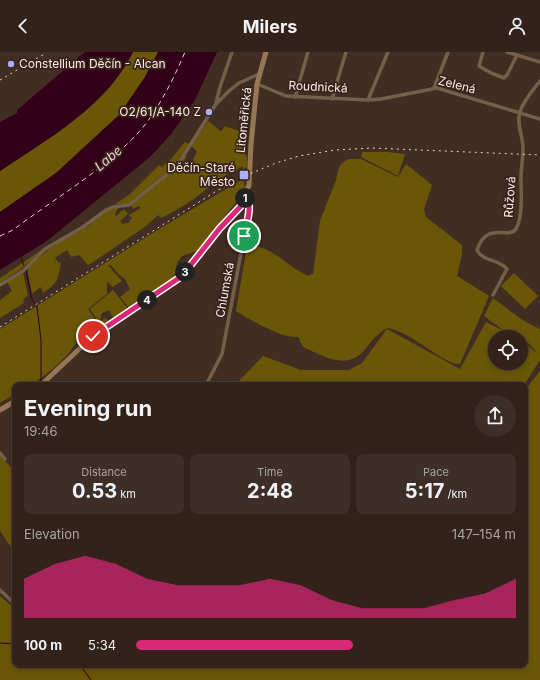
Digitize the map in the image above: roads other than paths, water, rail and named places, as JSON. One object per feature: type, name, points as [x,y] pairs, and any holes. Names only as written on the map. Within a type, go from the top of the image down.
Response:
[{"type":"main road","name":"Litoměřická","points":[[44,382],[93,336],[182,276],[220,228],[240,207],[247,194],[257,84],[266,52]]},
{"type":"main road","points":[[0,410],[12,403]]},
{"type":"street","points":[[216,104],[232,52]]},
{"type":"street","points":[[295,97],[308,52]]},
{"type":"street","points":[[332,99],[346,52]]},
{"type":"street","points":[[368,100],[388,52]]},
{"type":"street","points":[[434,88],[448,52]]},
{"type":"street","points":[[484,52],[480,66],[490,73],[504,78],[517,55]]},
{"type":"street","points":[[507,52],[540,62]]},
{"type":"street","points":[[525,52],[526,58]]},
{"type":"street","points":[[0,284],[23,271],[45,249],[83,227],[106,210],[113,207],[129,205],[171,171],[182,158],[216,104],[239,83],[259,74]]},
{"type":"street","points":[[520,113],[540,81]]},
{"type":"street","name":"Roudnická","points":[[257,84],[280,95],[368,100]]},
{"type":"street","name":"Zelená","points":[[368,100],[381,99],[434,88],[540,119]]},
{"type":"street","name":"Růžová","points":[[493,295],[507,269],[502,264],[479,254],[477,250],[480,242],[489,233],[509,233],[517,228],[521,212],[523,147],[520,130],[520,113]]},
{"type":"street","name":"Chlumská","points":[[208,382],[222,354],[230,320],[248,216],[249,199],[247,194]]},
{"type":"street","points":[[0,453],[5,459]]},
{"type":"street","points":[[0,590],[12,601]]},
{"type":"water","points":[[85,52],[133,52],[122,71],[108,89],[92,105],[56,134],[0,171],[0,122],[17,113],[17,110]]},
{"type":"water","name":"Labe","points":[[158,52],[217,52],[195,100],[172,133],[151,156],[47,241],[0,270],[0,212],[56,173],[119,115],[145,77]]},
{"type":"waterway","points":[[21,257],[24,266]]},
{"type":"waterway","points":[[26,271],[32,299],[37,307],[41,340],[41,381]]},
{"type":"waterway","points":[[0,643],[12,644]]},
{"type":"waterway","points":[[82,668],[91,680]]},
{"type":"railway","points":[[0,80],[46,53]]},
{"type":"railway","points":[[0,327],[215,192],[242,177],[276,163],[299,156],[335,150],[371,148],[540,155]]},
{"type":"place","name":"Constellium Děčín - Alcan","points":[[11,64]]},
{"type":"place","name":"O2/61/A-140 Z","points":[[209,112]]},
{"type":"place","name":"Děčín-Staré Město","points":[[244,175]]}]
